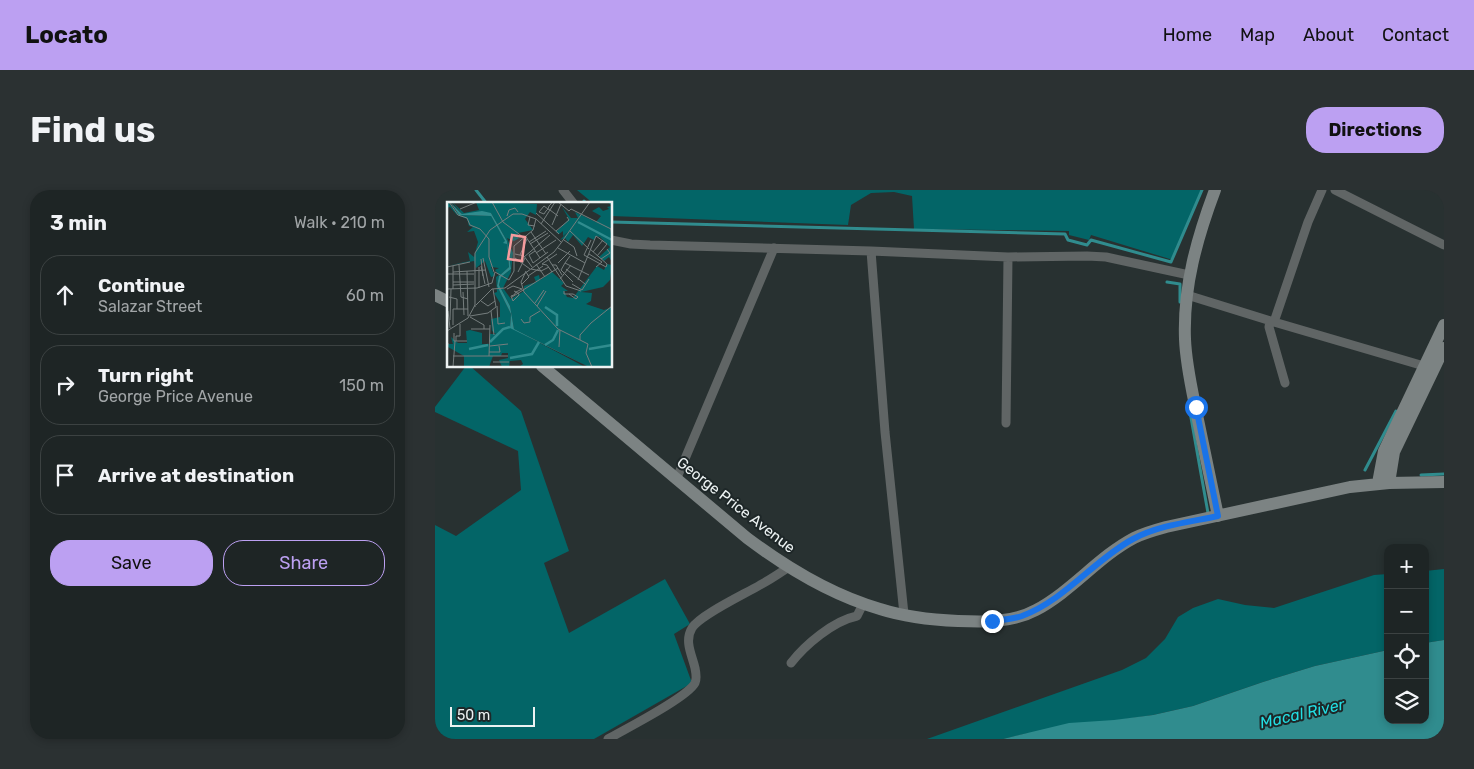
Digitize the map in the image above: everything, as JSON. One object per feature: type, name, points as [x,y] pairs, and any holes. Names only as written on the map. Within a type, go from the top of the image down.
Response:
[{"type":"main road","points":[[1215,190],[1197,243],[1189,275],[1185,339],[1188,365],[1218,516]]},
{"type":"main road","points":[[1383,483],[1384,451],[1444,325]]},
{"type":"main road","points":[[1383,483],[1394,452],[1444,348]]},
{"type":"main road","name":"George Price Avenue","points":[[544,368],[747,538],[789,567],[835,593],[863,604],[882,610],[951,620],[973,622],[1007,620],[1035,610],[1049,602],[1120,547],[1149,532],[1166,527],[1350,487],[1383,483],[1444,482]]},
{"type":"street","points":[[563,190],[572,202]]},
{"type":"street","points":[[1285,383],[1269,327],[1308,222],[1322,190]]},
{"type":"street","points":[[1335,190],[1444,245]]},
{"type":"street","points":[[613,240],[650,246],[871,251],[1008,258],[1106,257],[1189,275]]},
{"type":"street","points":[[676,480],[774,248]]},
{"type":"street","points":[[871,251],[885,432],[904,614]]},
{"type":"street","points":[[1006,423],[1008,258]]},
{"type":"street","points":[[1187,295],[1424,366]]},
{"type":"street","points":[[612,738],[682,696],[695,683],[695,668],[688,643],[689,634],[693,627],[721,607],[789,567]]},
{"type":"street","points":[[791,663],[808,645],[831,628],[847,618],[857,616],[863,604]]},
{"type":"shaded area","points":[[577,190],[1201,190],[1173,260],[1091,235],[1089,240],[1069,235],[1069,231],[914,229],[912,196],[894,192],[871,193],[851,205],[848,225],[613,216],[613,202],[592,202]]},
{"type":"shaded area","points":[[464,368],[472,368],[521,411],[569,551],[544,563],[569,633],[665,579],[690,624],[674,634],[692,683],[594,739],[435,739],[435,525],[456,536],[521,490],[518,451],[435,412],[435,407]]},
{"type":"shaded area","points":[[1444,569],[1444,640],[1429,642],[1429,589],[1429,571]]},
{"type":"shaded area","points":[[1384,574],[1384,651],[1315,666],[1193,706],[1153,715],[1024,734],[1003,739],[927,739],[1122,670],[1146,658],[1165,639],[1178,617],[1193,608],[1218,599],[1245,605],[1274,608],[1374,575]]},
{"type":"water","name":"Macal River","points":[[1444,640],[1444,739],[1003,739],[1069,723],[1153,715],[1193,706],[1315,666],[1384,651],[1384,724],[1429,724],[1429,642]]},
{"type":"waterway","points":[[476,190],[485,202]]},
{"type":"waterway","points":[[613,222],[1065,234],[1068,240],[1087,245],[1091,240],[1171,262],[1202,190]]},
{"type":"waterway","points":[[1167,282],[1180,284],[1180,302]]},
{"type":"waterway","points":[[1365,470],[1396,411]]},
{"type":"waterway","points":[[1190,412],[1208,513]]},
{"type":"waterway","points":[[1421,475],[1444,474]]},
{"type":"route","points":[[992,621],[1007,620],[1021,616],[1049,602],[1133,539],[1166,527],[1218,516],[1196,407]]}]
